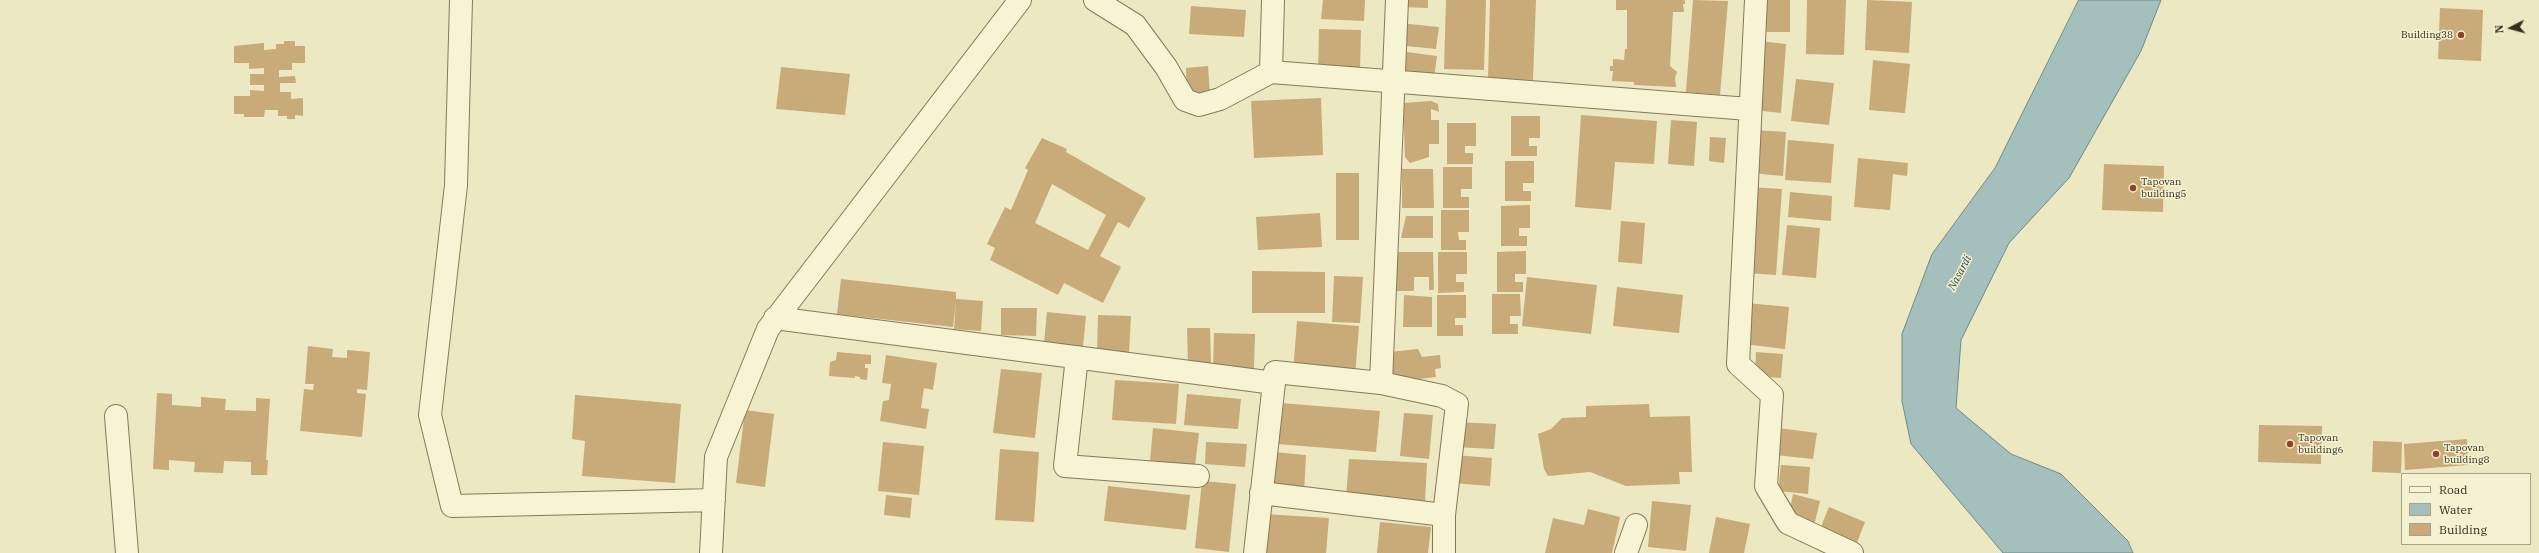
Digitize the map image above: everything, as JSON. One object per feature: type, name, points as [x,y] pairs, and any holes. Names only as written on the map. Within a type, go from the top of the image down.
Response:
[{"type":"street","points":[[461,0],[456,185],[430,415],[452,506],[714,500]]},
{"type":"street","points":[[711,553],[716,457],[768,329],[1020,0]]},
{"type":"street","points":[[1095,0],[1135,25],[1166,67],[1185,100],[1199,105],[1220,99],[1271,72],[1394,83],[1749,109]]},
{"type":"street","points":[[1271,72],[1274,0]]},
{"type":"street","points":[[1381,383],[1397,0]]},
{"type":"street","points":[[1756,0],[1749,109],[1738,364],[1772,395],[1766,486],[1788,523],[1852,553]]},
{"type":"street","points":[[776,318],[1274,383]]},
{"type":"street","points":[[1077,358],[1065,466],[1198,476]]},
{"type":"street","points":[[1255,553],[1275,372],[1381,383],[1442,396],[1457,404],[1444,515],[1444,553]]},
{"type":"street","points":[[116,416],[127,553]]},
{"type":"street","points":[[1261,494],[1444,515]]},
{"type":"street","points":[[1626,553],[1636,525]]},
{"type":"water","name":"Nasardi","points":[[2079,0],[2161,0],[2141,51],[2069,178],[2009,243],[1961,340],[1956,408],[2011,454],[2061,474],[2128,541],[2133,553],[2003,553],[1911,444],[1902,401],[1902,334],[1932,254],[1995,168]]},
{"type":"building","points":[[1323,0],[1365,0],[1364,21],[1321,19]]},
{"type":"building","points":[[1401,0],[1428,0],[1428,8],[1401,7]]},
{"type":"building","points":[[1446,0],[1486,0],[1484,70],[1444,69]]},
{"type":"building","points":[[1490,0],[1536,0],[1533,80],[1488,79]]},
{"type":"building","points":[[1616,0],[1685,0],[1685,4],[1683,4],[1684,12],[1673,12],[1670,66],[1677,72],[1675,78],[1676,87],[1634,85],[1634,82],[1612,81],[1613,71],[1610,71],[1610,66],[1613,66],[1613,59],[1624,60],[1625,49],[1627,49],[1627,10],[1616,10]]},
{"type":"building","points":[[1693,0],[1728,1],[1720,95],[1686,92]]},
{"type":"building","points":[[1760,0],[1790,0],[1790,32],[1760,32]]},
{"type":"building","points":[[1807,0],[1846,0],[1844,55],[1806,54]]},
{"type":"building","points":[[1867,0],[1912,2],[1909,53],[1865,50]]},
{"type":"building","points":[[1191,6],[1246,10],[1244,37],[1189,34]]},
{"type":"building","name":"Building38","points":[[2440,8],[2483,10],[2481,61],[2438,59]]},
{"type":"building","points":[[1399,23],[1439,27],[1436,49],[1397,45]]},
{"type":"building","points":[[1319,29],[1361,30],[1360,72],[1318,71]]},
{"type":"building","points":[[284,41],[295,41],[295,46],[305,46],[305,63],[292,63],[292,70],[279,70],[279,77],[295,76],[296,83],[280,83],[280,92],[291,92],[291,99],[303,98],[303,116],[295,115],[295,119],[287,119],[287,116],[278,116],[278,110],[265,110],[264,117],[244,117],[244,114],[234,114],[234,96],[250,96],[250,90],[264,91],[264,85],[250,85],[250,74],[264,74],[264,68],[249,69],[249,63],[234,63],[234,46],[264,43],[264,50],[276,49],[276,44],[284,44]]},
{"type":"building","points":[[1759,41],[1786,44],[1781,113],[1754,110]]},
{"type":"building","points":[[1399,51],[1437,56],[1434,78],[1397,73]]},
{"type":"building","points":[[1873,60],[1910,64],[1905,113],[1869,110]]},
{"type":"building","points":[[1208,66],[1210,95],[1187,96],[1186,68]]},
{"type":"building","points":[[781,67],[850,74],[845,115],[776,109]]},
{"type":"building","points":[[1796,79],[1834,83],[1829,125],[1791,121]]},
{"type":"building","points":[[1321,98],[1323,155],[1254,158],[1251,101]]},
{"type":"building","points":[[1431,101],[1438,104],[1439,112],[1431,109],[1431,120],[1439,120],[1439,144],[1429,144],[1429,157],[1410,163],[1405,157],[1403,103]]},
{"type":"building","points":[[1581,115],[1657,121],[1654,164],[1615,162],[1611,210],[1575,207]]},
{"type":"building","points":[[1511,116],[1540,116],[1540,138],[1529,138],[1529,146],[1537,146],[1537,156],[1511,156]]},
{"type":"building","points":[[1671,120],[1697,122],[1694,166],[1668,164]]},
{"type":"building","points":[[1447,123],[1476,123],[1476,146],[1465,146],[1465,153],[1473,153],[1473,164],[1447,164]]},
{"type":"building","points":[[1753,130],[1786,132],[1783,176],[1750,173]]},
{"type":"building","points":[[1710,137],[1726,138],[1724,163],[1709,161]]},
{"type":"building","points":[[1042,138],[1067,149],[1066,152],[1146,198],[1129,228],[1118,222],[1100,256],[1121,267],[1103,303],[1064,283],[1058,295],[990,260],[995,248],[987,244],[1005,207],[1011,210],[1028,170],[1025,168]],"holes":[[[1052,184],[1106,215],[1088,250],[1035,223]]]},
{"type":"building","points":[[1788,140],[1834,144],[1831,183],[1785,180]]},
{"type":"building","points":[[1858,158],[1908,163],[1907,176],[1893,174],[1890,210],[1854,207]]},
{"type":"building","points":[[1505,161],[1534,161],[1534,183],[1523,183],[1523,191],[1531,191],[1531,201],[1505,201]]},
{"type":"building","name":"Tapovan building5","points":[[2104,164],[2164,166],[2163,212],[2102,210]]},
{"type":"building","points":[[1443,167],[1472,167],[1472,189],[1461,189],[1461,197],[1469,197],[1469,208],[1443,208]]},
{"type":"building","points":[[1402,169],[1433,169],[1434,208],[1402,208]]},
{"type":"building","points":[[1336,173],[1359,173],[1359,240],[1336,240]]},
{"type":"building","points":[[1751,187],[1782,189],[1776,275],[1746,273]]},
{"type":"building","points":[[1790,192],[1832,196],[1831,221],[1788,217]]},
{"type":"building","points":[[1530,205],[1530,228],[1519,228],[1519,236],[1527,236],[1527,246],[1501,246],[1501,206]]},
{"type":"building","points":[[1441,210],[1469,210],[1469,232],[1458,232],[1459,240],[1466,240],[1466,250],[1441,250]]},
{"type":"building","points":[[1320,213],[1322,247],[1258,250],[1256,217]]},
{"type":"building","points":[[1406,216],[1433,216],[1433,238],[1401,238]]},
{"type":"building","points":[[1621,221],[1645,223],[1642,264],[1618,262]]},
{"type":"building","points":[[1787,225],[1820,228],[1816,278],[1782,275]]},
{"type":"building","points":[[1526,251],[1526,274],[1515,274],[1515,282],[1523,282],[1523,292],[1497,292],[1497,252]]},
{"type":"building","points":[[1394,252],[1433,252],[1434,290],[1429,290],[1429,277],[1414,277],[1414,291],[1394,291]]},
{"type":"building","points":[[1438,252],[1467,252],[1467,274],[1456,274],[1456,282],[1464,282],[1464,292],[1438,293]]},
{"type":"building","points":[[1252,271],[1325,272],[1325,313],[1252,313]]},
{"type":"building","points":[[1334,276],[1363,277],[1360,323],[1332,322]]},
{"type":"building","points":[[1527,277],[1597,285],[1591,334],[1522,326]]},
{"type":"building","points":[[841,279],[956,292],[956,299],[983,301],[981,331],[954,329],[956,301],[953,327],[837,314]]},
{"type":"building","points":[[1617,287],[1683,295],[1679,333],[1613,326]]},
{"type":"building","points":[[1492,294],[1520,294],[1521,316],[1510,316],[1510,324],[1518,324],[1518,334],[1492,334]]},
{"type":"building","points":[[1404,295],[1432,297],[1432,327],[1403,327]]},
{"type":"building","points":[[1437,295],[1466,295],[1466,318],[1455,318],[1455,325],[1463,325],[1463,336],[1437,336]]},
{"type":"building","points":[[1747,303],[1789,307],[1785,349],[1743,344]]},
{"type":"building","points":[[1001,308],[1037,308],[1036,336],[1001,335]]},
{"type":"building","points":[[1047,312],[1086,316],[1083,347],[1044,343]]},
{"type":"building","points":[[1098,315],[1131,316],[1129,353],[1097,352]]},
{"type":"building","points":[[1297,321],[1359,326],[1355,376],[1293,372]]},
{"type":"building","points":[[1187,328],[1210,328],[1211,363],[1188,364]]},
{"type":"building","points":[[1214,333],[1255,334],[1254,368],[1213,367]]},
{"type":"building","points":[[308,346],[333,349],[332,357],[347,358],[347,350],[370,352],[367,390],[357,389],[357,393],[366,394],[362,437],[300,431],[304,389],[313,390],[314,384],[305,384]]},
{"type":"building","points":[[1418,349],[1422,357],[1440,355],[1441,368],[1435,369],[1436,377],[1393,382],[1390,352]]},
{"type":"building","points":[[837,352],[871,355],[871,364],[865,364],[865,368],[868,368],[867,380],[860,379],[860,377],[855,376],[855,378],[829,376],[830,362],[836,360]]},
{"type":"building","points":[[1756,352],[1783,354],[1781,378],[1755,376]]},
{"type":"building","points":[[886,355],[937,363],[933,390],[924,388],[921,408],[929,409],[926,429],[880,421],[883,401],[889,400],[891,384],[882,383]]},
{"type":"building","points":[[1001,369],[1042,373],[1035,438],[993,433]]},
{"type":"building","points":[[1115,380],[1179,384],[1176,424],[1112,420]]},
{"type":"building","points":[[157,393],[172,394],[172,405],[201,407],[201,397],[226,399],[225,410],[256,411],[256,398],[270,399],[266,460],[268,460],[267,475],[251,475],[251,462],[224,461],[223,473],[194,472],[195,462],[169,460],[169,470],[153,469]]},
{"type":"building","points":[[1187,394],[1241,399],[1238,429],[1184,425]]},
{"type":"building","points":[[575,395],[681,404],[675,483],[582,476],[585,441],[572,439]]},
{"type":"building","points":[[1281,403],[1380,411],[1376,452],[1278,444]]},
{"type":"building","points":[[1649,404],[1650,417],[1690,416],[1692,472],[1679,472],[1680,484],[1626,486],[1590,472],[1548,476],[1544,469],[1538,434],[1551,429],[1562,418],[1586,417],[1586,406]]},
{"type":"building","points":[[745,410],[774,414],[765,487],[736,483]]},
{"type":"building","points":[[1404,413],[1433,415],[1429,459],[1400,456]]},
{"type":"building","points":[[1456,422],[1496,424],[1494,449],[1455,447]]},
{"type":"building","name":"Tapovan building6","points":[[2259,425],[2322,426],[2321,464],[2258,462]]},
{"type":"building","points":[[1153,428],[1199,433],[1195,466],[1150,461]]},
{"type":"building","points":[[1778,428],[1817,433],[1813,459],[1775,455]]},
{"type":"building","name":"Tapovan building8","points":[[2467,439],[2468,465],[2405,470],[2404,444]]},
{"type":"building","points":[[2373,441],[2402,442],[2401,473],[2372,472]]},
{"type":"building","points":[[883,442],[924,446],[919,495],[878,491]]},
{"type":"building","points":[[1206,442],[1247,444],[1245,467],[1205,464]]},
{"type":"building","points":[[1000,449],[1039,452],[1034,522],[995,520]]},
{"type":"building","points":[[1274,452],[1306,455],[1304,493],[1272,491]]},
{"type":"building","points":[[1455,455],[1492,458],[1490,486],[1453,483]]},
{"type":"building","points":[[1349,459],[1427,463],[1425,503],[1346,499]]},
{"type":"building","points":[[1781,465],[1810,467],[1808,494],[1778,491]]},
{"type":"building","points":[[1202,481],[1236,484],[1229,552],[1195,548]]},
{"type":"building","points":[[1108,486],[1190,495],[1186,530],[1104,521]]},
{"type":"building","points":[[1793,494],[1820,501],[1814,526],[1788,520]]},
{"type":"building","points":[[886,495],[912,498],[910,518],[884,515]]},
{"type":"building","points":[[1652,501],[1691,505],[1686,551],[1648,547]]},
{"type":"building","points":[[1829,507],[1865,522],[1855,548],[1818,534]]},
{"type":"building","points":[[1588,509],[1620,517],[1612,553],[1545,553],[1553,518],[1584,525]]},
{"type":"building","points":[[1264,514],[1329,518],[1326,553],[1261,553]]},
{"type":"building","points":[[1716,517],[1750,524],[1744,553],[1709,553]]},
{"type":"building","points":[[1380,522],[1431,527],[1428,553],[1377,553]]},
{"type":"place","name":"Building38","points":[[2461,35]]},
{"type":"place","name":"Tapovan building5","points":[[2133,188]]},
{"type":"place","name":"Tapovan building6","points":[[2290,444]]},
{"type":"place","name":"Tapovan building8","points":[[2436,454]]}]
